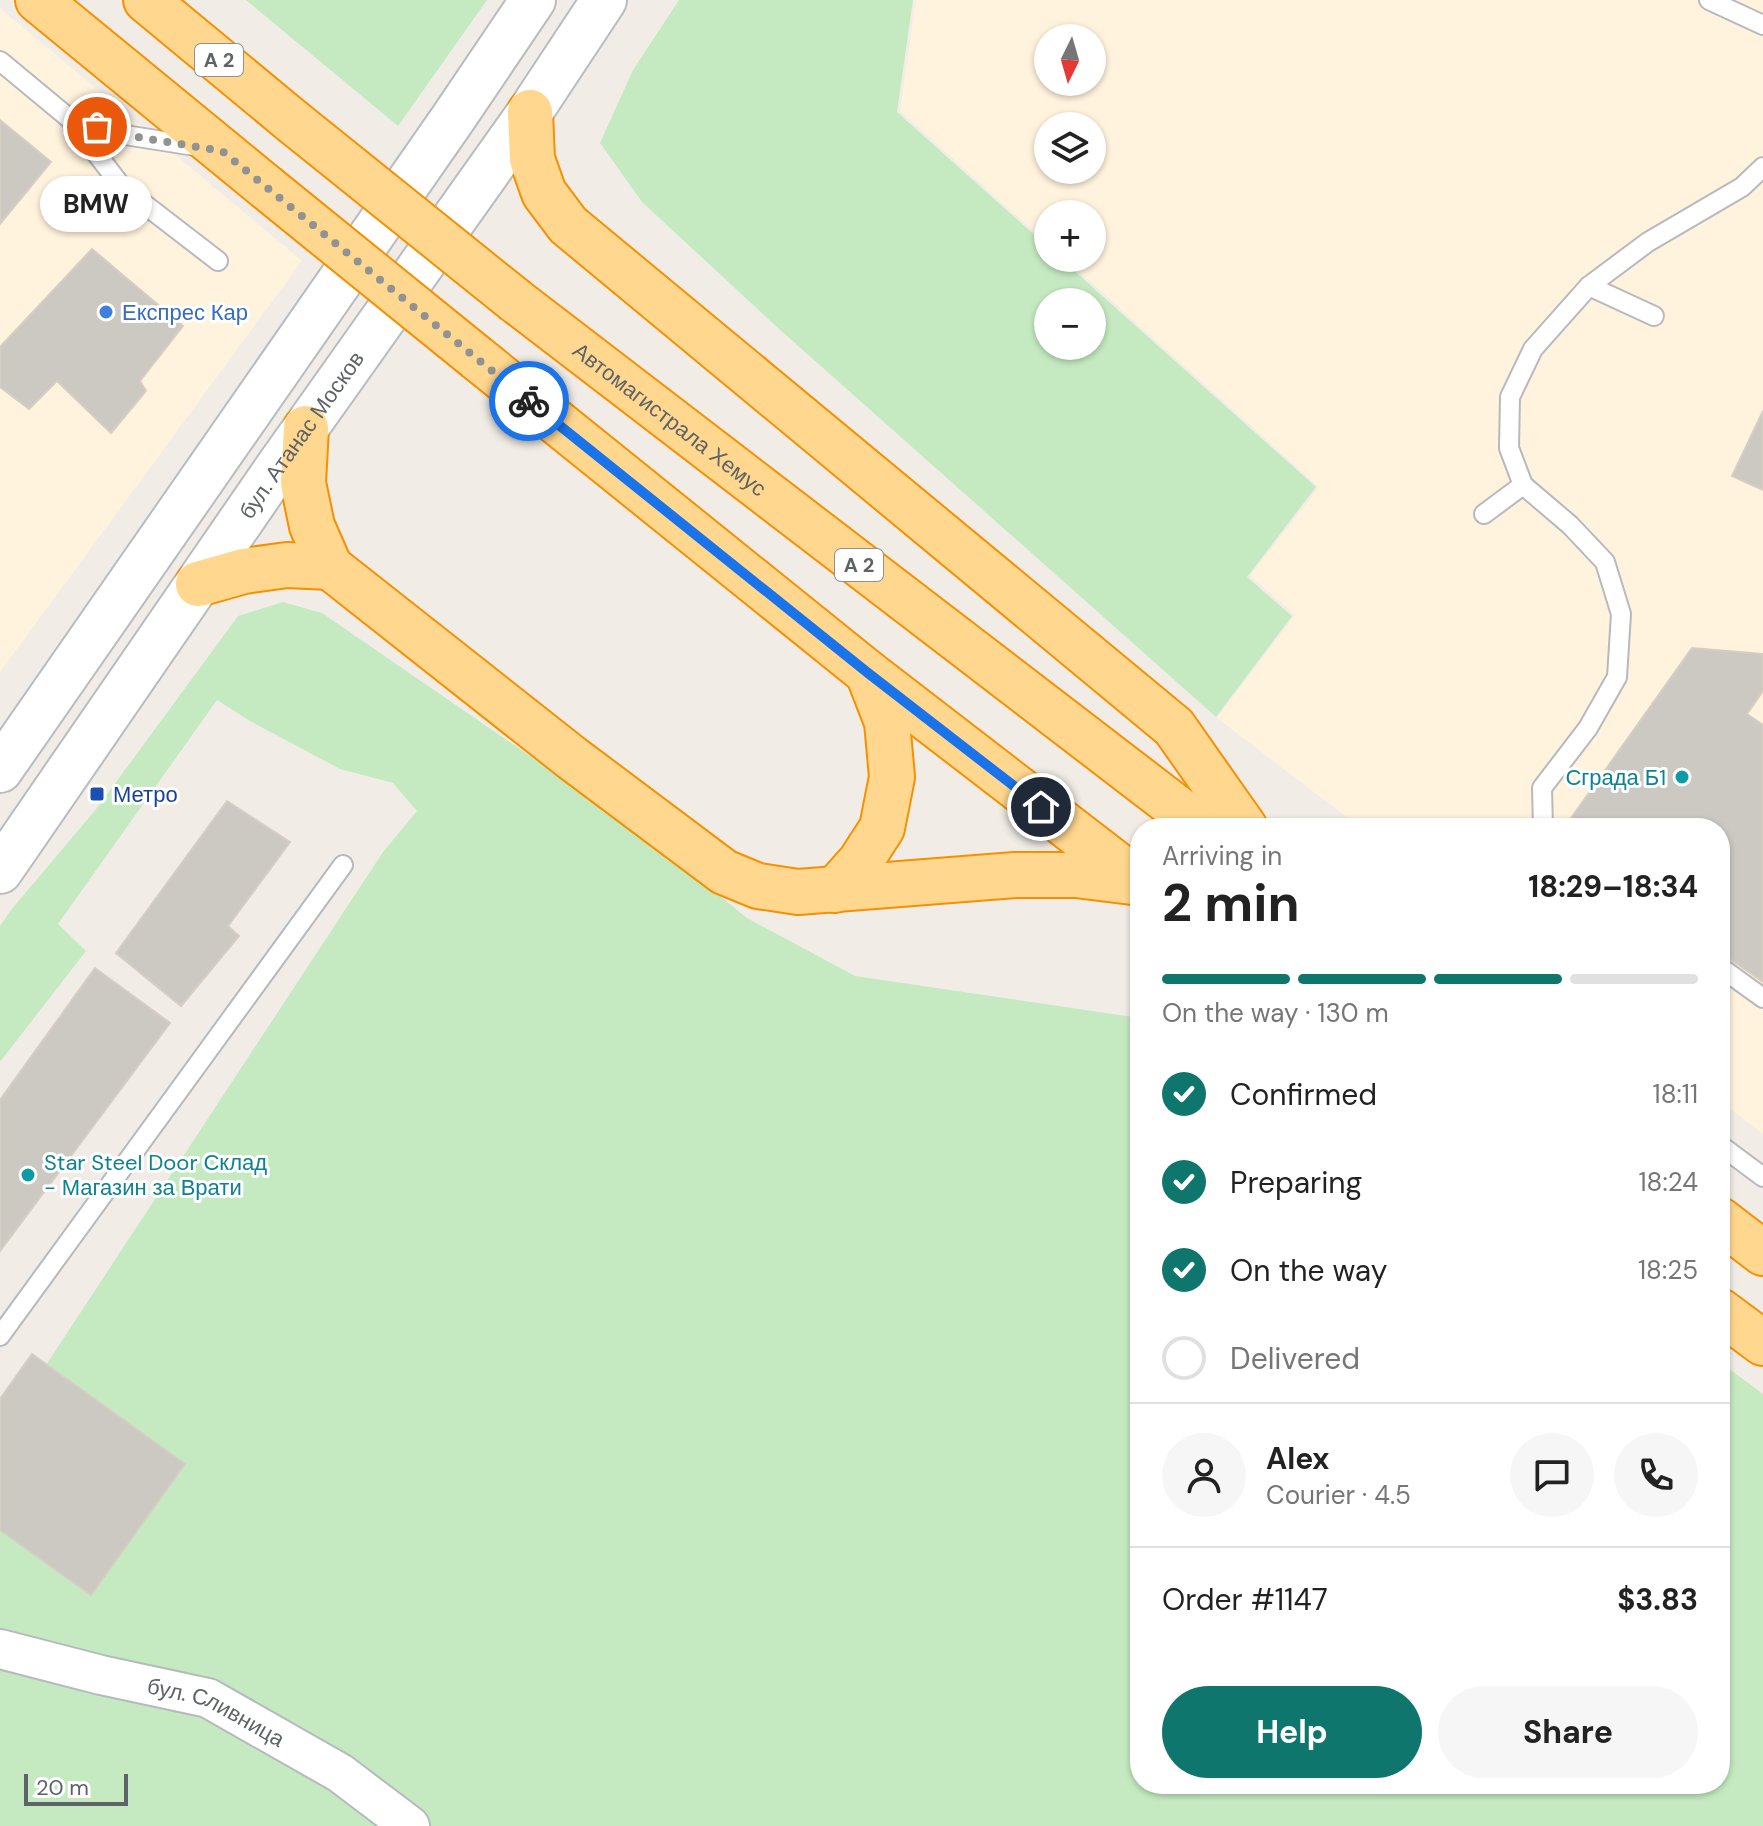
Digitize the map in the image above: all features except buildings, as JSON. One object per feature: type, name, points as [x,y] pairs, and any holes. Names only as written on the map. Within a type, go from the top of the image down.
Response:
[{"type":"highway","points":[[38,0],[868,673],[1130,875]]},
{"type":"highway","name":"Автомагистрала Хемус","points":[[146,0],[516,301],[1190,818]]},
{"type":"highway","points":[[530,112],[532,159],[544,193],[568,225],[1174,727],[1238,818]]},
{"type":"highway","points":[[306,428],[303,483],[312,526],[330,567],[572,758],[724,872],[758,886],[798,892],[1015,875],[1076,875],[1130,882]]},
{"type":"highway","points":[[198,584],[244,571],[287,565],[330,567]]},
{"type":"highway","points":[[835,890],[860,862],[882,828],[892,777],[887,722],[868,673]]},
{"type":"highway","points":[[1730,1228],[1763,1253]]},
{"type":"highway","points":[[1730,1318],[1763,1343]]},
{"type":"main road","points":[[0,770],[533,0]]},
{"type":"main road","name":"бул. Атанас Москов","points":[[0,871],[306,428],[530,112],[604,0]]},
{"type":"street","name":"бул. Сливница","points":[[0,1649],[208,1698],[340,1773],[410,1826]]},
{"type":"lane","points":[[1709,0],[1763,25]]},
{"type":"lane","points":[[0,61],[70,119],[122,187],[218,261]]},
{"type":"lane","points":[[70,119],[125,135],[222,151]]},
{"type":"lane","points":[[1543,818],[1542,788],[1588,728],[1617,677],[1621,614],[1605,562],[1570,525],[1523,485],[1509,448],[1510,397],[1533,349],[1589,286],[1648,242],[1742,187],[1763,167]]},
{"type":"lane","points":[[1589,286],[1654,316]]},
{"type":"lane","points":[[1484,514],[1523,485]]},
{"type":"lane","points":[[0,1336],[343,865]]},
{"type":"lane","points":[[1730,974],[1763,998]]},
{"type":"lane","points":[[1730,1152],[1763,1177]]},
{"type":"shaded area","points":[[916,0],[1763,0],[1763,1134],[1730,1109],[1730,818],[1348,818],[1217,718],[1295,615],[1250,576],[1319,487],[1106,296],[1106,288],[1097,288],[1080,272],[1106,272],[1106,200],[1034,200],[1034,231],[900,111]]},
{"type":"shaded area","points":[[0,8],[302,261],[0,672]]},
{"type":"green space","points":[[246,0],[487,0],[398,126]]},
{"type":"green space","points":[[679,0],[913,0],[897,112],[1034,234],[1034,272],[1076,272],[1094,288],[1034,288],[1034,360],[1106,360],[1106,299],[1316,487],[1247,577],[1292,616],[1216,717],[778,328],[642,202],[600,143],[633,70]]},
{"type":"green space","points":[[283,602],[322,613],[648,837],[747,918],[855,976],[1130,1017],[1130,1794],[1730,1794],[1730,1369],[1763,1394],[1763,1826],[0,1826],[0,1435],[383,852],[417,811],[393,783],[340,769],[217,700],[58,924],[86,951],[0,1062],[0,926],[97,808],[238,616]]},
{"type":"way so far","points":[[97,127],[125,135],[222,151],[529,401]]},
{"type":"place","name":"BMW","points":[[97,127]]},
{"type":"place","name":"Експрес Кар","points":[[106,312]]},
{"type":"place","name":"Сграда Б1","points":[[1682,777]]},
{"type":"place","name":"Метро","points":[[97,794]]},
{"type":"place","name":"Star Steel Door Склад - Магазин за Врати","points":[[28,1175]]},
{"type":"route","points":[[529,401],[868,673],[1041,807]]}]
